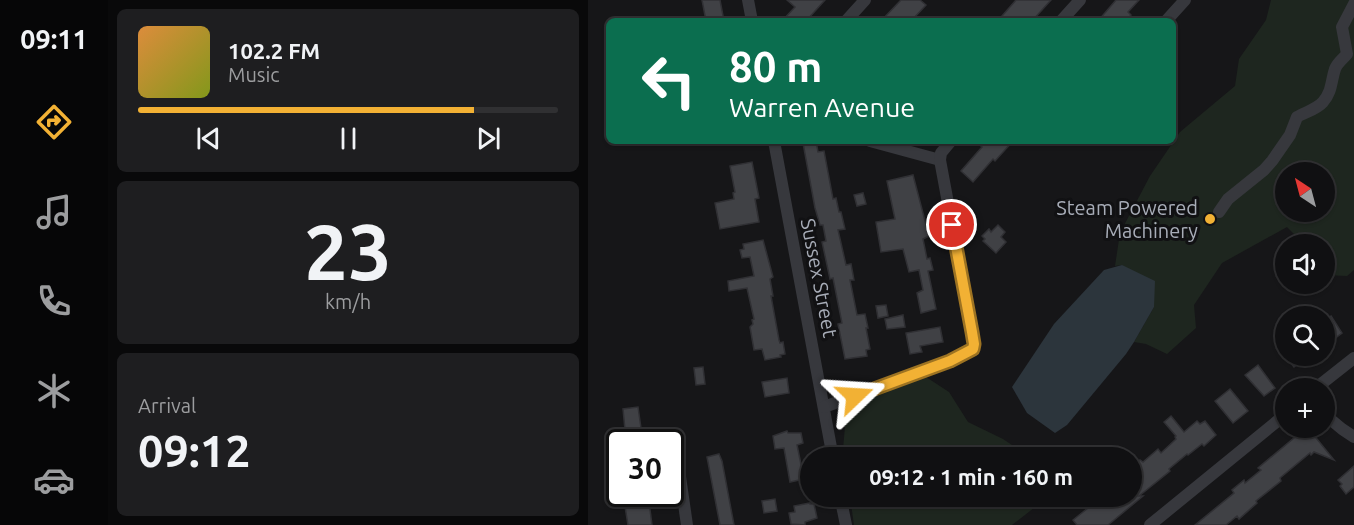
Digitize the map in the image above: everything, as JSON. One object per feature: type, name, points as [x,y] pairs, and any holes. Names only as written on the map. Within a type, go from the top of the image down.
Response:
[{"type":"street","points":[[849,18],[865,0]]},
{"type":"street","points":[[1064,18],[1080,0]]},
{"type":"street","points":[[1169,18],[1185,0]]},
{"type":"street","points":[[751,2],[752,18]]},
{"type":"street","points":[[1220,212],[1228,199],[1272,161],[1290,135],[1293,123],[1298,117],[1315,109],[1327,96],[1332,86],[1335,69],[1347,54],[1342,27],[1354,3]]},
{"type":"street","name":"Sussex Street","points":[[775,144],[831,447]]},
{"type":"street","points":[[881,144],[940,160]]},
{"type":"street","points":[[824,407],[950,361],[973,349],[972,332],[940,160],[941,153],[948,144]]},
{"type":"street","points":[[1329,378],[1354,358]]},
{"type":"street","points":[[1150,525],[1275,423]]},
{"type":"street","points":[[1335,423],[1354,437]]},
{"type":"street","points":[[684,504],[687,525]]},
{"type":"street","points":[[842,507],[846,525]]},
{"type":"shaded area","points":[[1271,0],[1354,0],[1354,270],[1347,276],[1335,275],[1335,234],[1294,234],[1287,227],[1222,263],[1194,305],[1196,328],[1167,354],[1146,344],[1134,342],[1154,307],[1122,265],[1115,266],[1120,233],[1150,176],[1172,144],[1176,144],[1176,138],[1180,132],[1235,86],[1239,59],[1266,20]]},
{"type":"shaded area","points":[[1122,265],[1155,281],[1154,307],[1126,354],[1067,425],[1055,433],[1027,413],[1012,387],[1054,324],[1104,270]]},
{"type":"shaded area","points":[[926,377],[949,392],[968,422],[1015,447],[843,447],[847,404]]},
{"type":"shaded area","points":[[852,507],[1035,507],[1012,525],[854,525]]},
{"type":"building","points":[[702,0],[720,0],[723,18],[705,18]]},
{"type":"building","points":[[787,0],[825,0],[809,18],[785,18],[795,7]]},
{"type":"building","points":[[901,0],[920,0],[926,5],[914,18],[884,18]]},
{"type":"building","points":[[1016,0],[1051,0],[1035,18],[1004,18],[1002,16]]},
{"type":"building","points":[[1116,0],[1139,0],[1128,12],[1131,15],[1128,18],[1101,18]]},
{"type":"building","points":[[803,144],[817,144],[818,152],[824,151],[833,199],[836,198],[845,229],[838,230],[846,265],[851,264],[854,280],[850,280],[857,315],[865,314],[868,328],[866,328],[870,349],[866,350],[867,356],[845,359],[838,324],[842,323],[833,278],[830,279],[822,242],[826,241],[823,225],[820,225]]},
{"type":"building","points":[[978,144],[1010,144],[995,161],[993,159],[973,182],[961,171],[982,147]]},
{"type":"building","points":[[752,162],[759,198],[755,199],[759,222],[720,229],[715,203],[734,199],[733,193],[735,192],[730,166]]},
{"type":"building","points":[[913,175],[929,236],[923,239],[927,259],[930,258],[933,270],[928,271],[936,309],[921,313],[917,293],[923,290],[919,270],[909,272],[903,249],[881,252],[876,222],[895,219],[887,181]]},
{"type":"building","points":[[863,193],[866,204],[857,206],[854,195]]},
{"type":"building","points":[[998,225],[1005,232],[1001,237],[1006,242],[996,253],[983,241],[985,239],[982,236],[989,229],[991,232]]},
{"type":"building","points":[[763,240],[773,277],[770,279],[773,296],[771,296],[779,340],[780,343],[783,342],[785,354],[765,360],[762,349],[754,350],[750,327],[754,319],[747,288],[729,291],[728,281],[754,276],[750,257],[742,258],[740,250],[744,249],[743,244]]},
{"type":"building","points":[[886,305],[888,316],[878,318],[876,306]]},
{"type":"building","points":[[903,315],[905,327],[887,329],[885,319]]},
{"type":"building","points":[[1335,322],[1342,333],[1335,338]]},
{"type":"building","points":[[940,327],[943,342],[920,346],[922,352],[910,354],[906,333]]},
{"type":"building","points":[[1258,365],[1275,388],[1264,396],[1245,375]]},
{"type":"building","points":[[703,367],[705,384],[696,385],[694,368]]},
{"type":"building","points":[[787,378],[789,393],[765,397],[762,382]]},
{"type":"building","points":[[1230,389],[1248,411],[1233,423],[1215,401]]},
{"type":"building","points":[[638,407],[641,428],[625,429],[623,409]]},
{"type":"building","points":[[1171,416],[1184,432],[1197,421],[1200,424],[1205,421],[1216,435],[1204,446],[1202,444],[1187,454],[1142,494],[1142,461],[1158,449],[1161,453],[1176,439],[1164,422]]},
{"type":"building","points":[[787,431],[788,433],[801,433],[803,443],[797,445],[800,480],[790,482],[784,448],[775,449],[773,436]]},
{"type":"building","points":[[1294,438],[1316,438],[1334,460],[1314,452],[1311,455],[1310,453],[1280,478],[1281,481],[1256,501],[1257,503],[1239,519],[1237,516],[1226,525],[1195,525],[1234,493],[1232,490],[1244,480],[1245,483],[1261,470],[1258,468]]},
{"type":"building","points":[[719,454],[734,525],[720,525],[707,457]]},
{"type":"building","points":[[1354,466],[1354,487],[1346,494],[1338,480]]},
{"type":"building","points":[[775,499],[777,511],[764,513],[762,501]]},
{"type":"building","points":[[794,506],[815,507],[817,518],[805,522],[805,525],[791,524],[789,513],[795,512]]},
{"type":"building","points":[[625,507],[650,507],[652,525],[628,525]]},
{"type":"building","points":[[1089,507],[1130,507],[1108,525],[1077,525],[1073,520]]},
{"type":"place","name":"Steam Powered Machinery","points":[[1210,219]]},
{"type":"route","points":[[855,396],[950,361],[973,349],[972,332],[952,225]]}]
